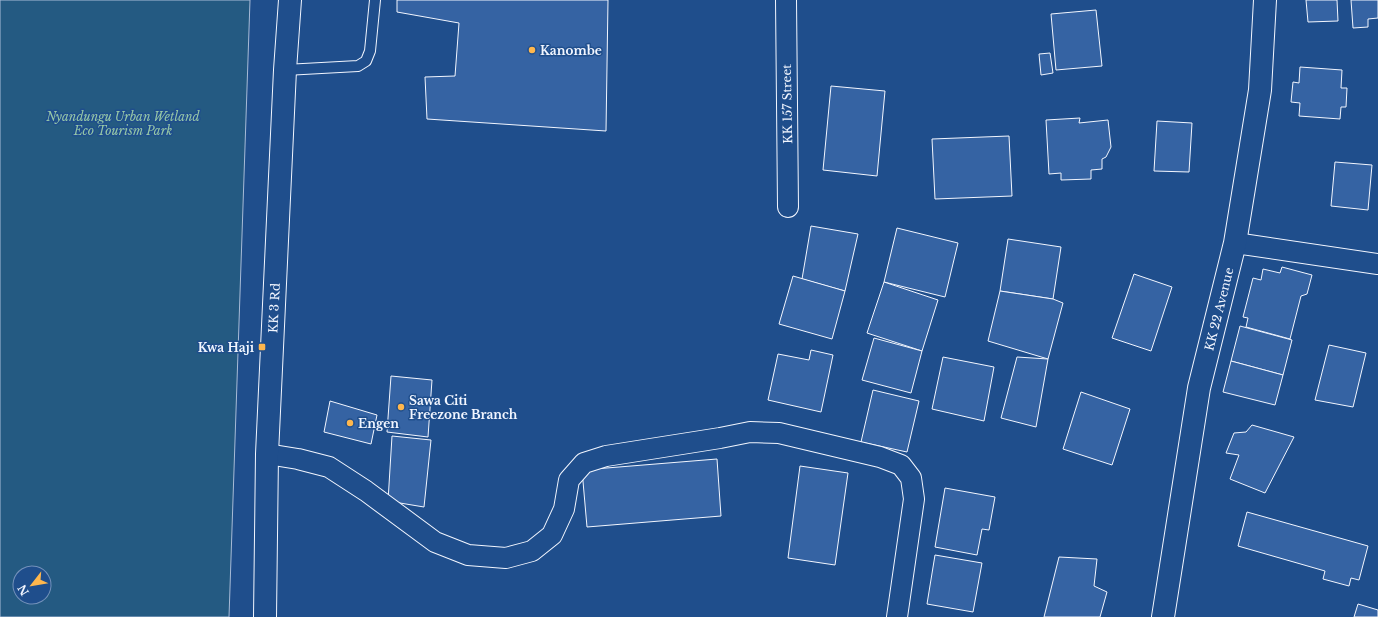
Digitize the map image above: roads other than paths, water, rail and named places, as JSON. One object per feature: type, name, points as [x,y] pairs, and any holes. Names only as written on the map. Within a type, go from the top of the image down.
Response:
[{"type":"main road","name":"KK 3 Rd","points":[[265,617],[267,454],[285,70],[290,0]]},
{"type":"main road","name":"KK 22 Avenue","points":[[1163,617],[1199,388],[1235,243],[1260,90],[1265,0]]},
{"type":"street","name":"KK 157 Street","points":[[786,0],[788,207]]},
{"type":"street","points":[[1235,243],[1378,264]]},
{"type":"street","points":[[267,454],[298,459],[329,467],[366,491],[435,542],[468,555],[506,558],[532,551],[552,535],[564,509],[569,480],[584,463],[606,456],[750,432],[779,433],[880,457],[901,465],[911,478],[914,499],[897,617]]},
{"type":"lane","points":[[285,70],[358,66],[366,60],[370,51],[375,0]]},
{"type":"place","name":"Kanombe","points":[[532,50]]},
{"type":"place","name":"Kwa Haji","points":[[262,347]]},
{"type":"place","name":"Sawa Citi Freezone Branch","points":[[401,407]]},
{"type":"place","name":"Engen","points":[[350,423]]},
{"type":"park label","name":"Nyandungu Urban Wetland Eco Tourism Park","points":[[123,123]]}]
